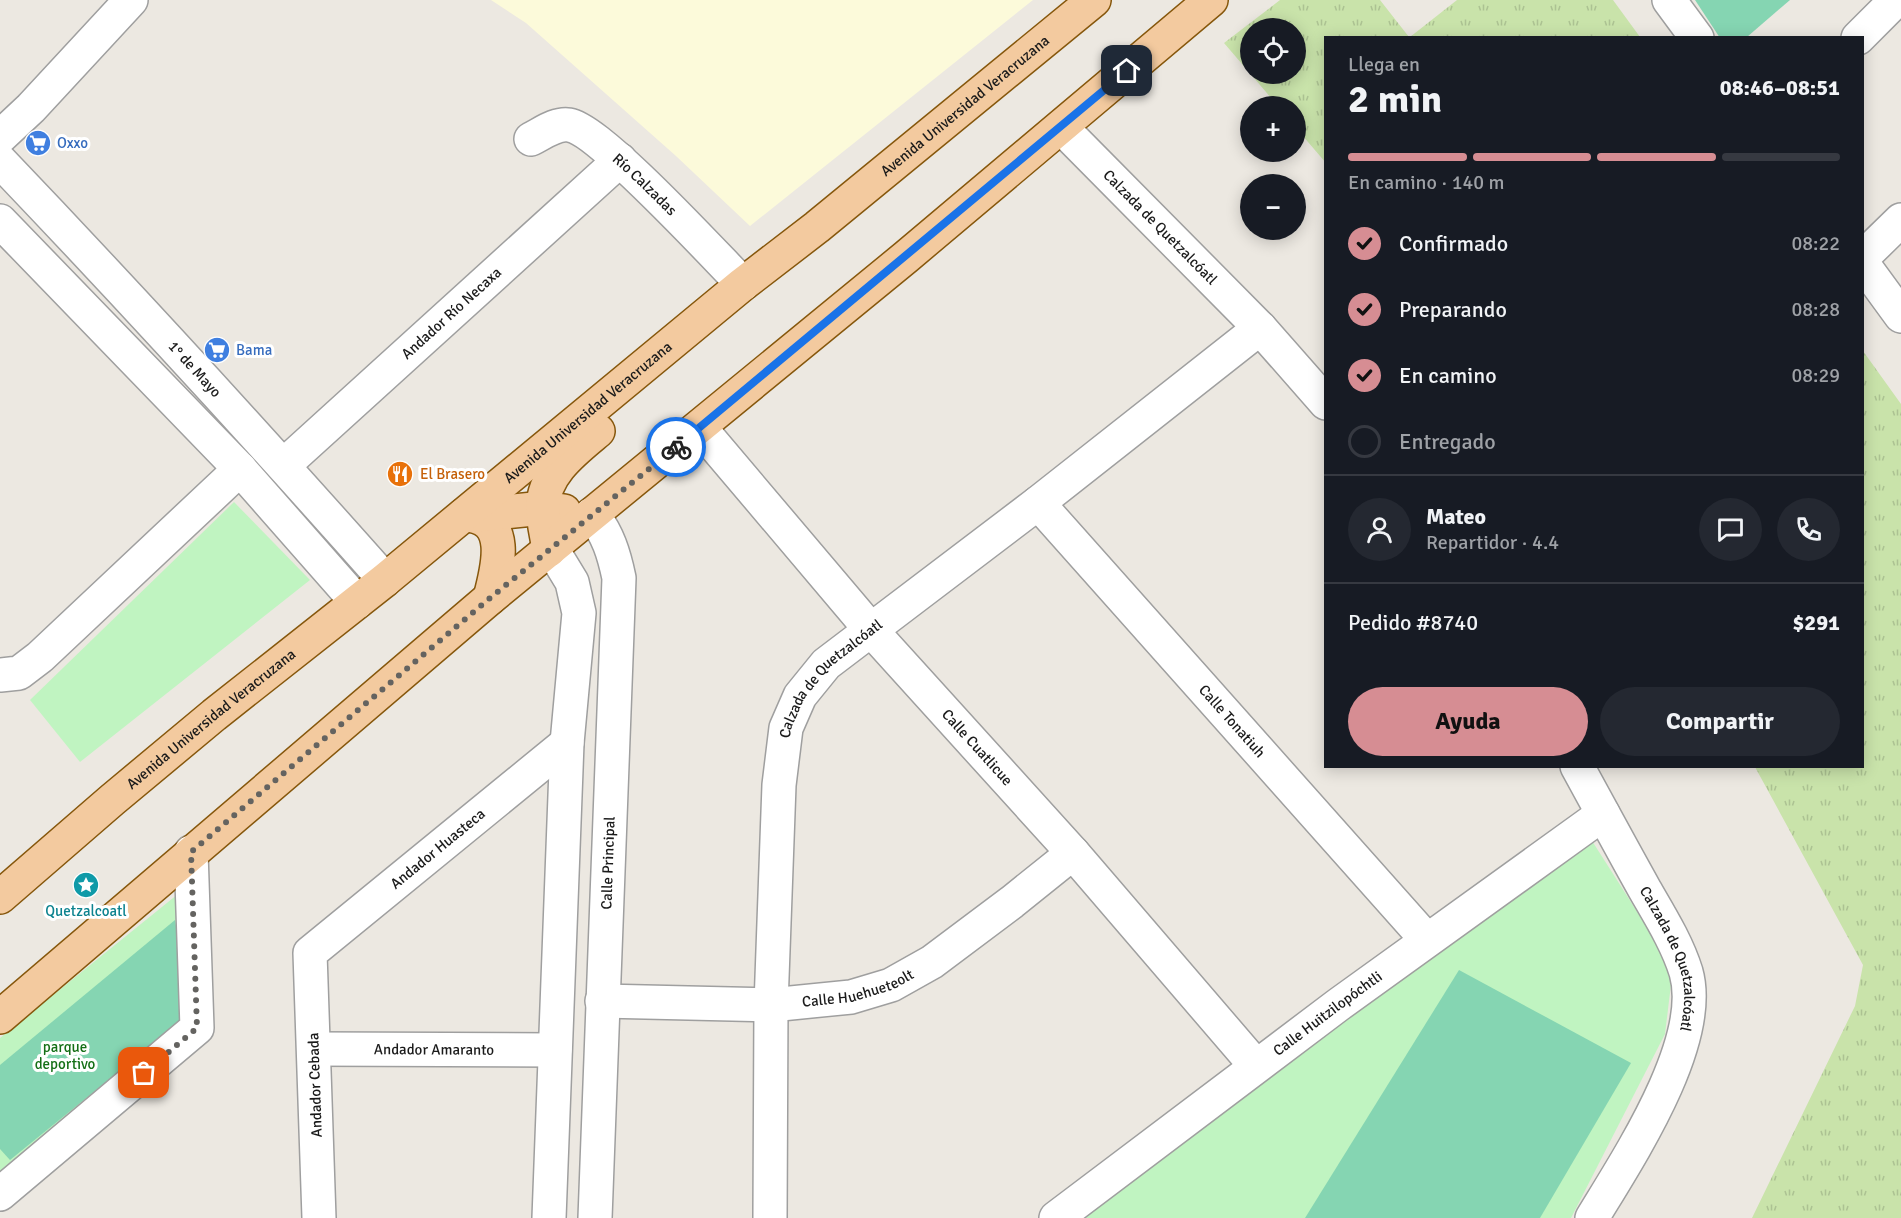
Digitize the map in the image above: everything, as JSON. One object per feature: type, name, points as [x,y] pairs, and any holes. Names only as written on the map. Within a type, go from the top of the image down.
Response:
[{"type":"main road","name":"Avenida Universidad Veracruzana","points":[[0,897],[120,793],[357,602],[470,515],[743,284],[825,220],[1094,0]]},
{"type":"main road","points":[[0,1017],[490,598],[700,428],[1211,0]]},
{"type":"main road","points":[[549,550],[543,508],[546,492],[556,472],[571,453],[690,356],[715,332],[730,310],[743,284]]},
{"type":"main road","points":[[470,515],[543,508],[592,514]]},
{"type":"main road","points":[[470,515],[485,521],[495,532],[499,546],[499,561],[490,598]]},
{"type":"street","points":[[0,137],[31,108],[131,0]]},
{"type":"street","points":[[1669,0],[1696,36]]},
{"type":"street","points":[[1860,36],[1896,0]]},
{"type":"street","name":"Río Calzadas","points":[[531,139],[560,124],[580,128],[620,160],[743,284]]},
{"type":"street","name":"Calzada de Quetzalcóatl","points":[[1061,127],[1260,328],[1324,401]]},
{"type":"street","name":"Andador Río Necaxa","points":[[284,465],[620,160]]},
{"type":"street","name":"1° de Mayo","points":[[0,161],[112,278],[284,465],[385,580]]},
{"type":"street","points":[[1864,256],[1901,220]]},
{"type":"street","points":[[0,221],[240,469],[357,602]]},
{"type":"street","points":[[1864,265],[1901,316]]},
{"type":"street","name":"Calzada de Quetzalcóatl","points":[[771,1218],[771,1005],[779,785],[786,728],[800,696],[826,664],[1038,503],[1260,328]]},
{"type":"street","name":"Calle Cuatlicue","points":[[700,428],[871,630],[1073,854],[1256,1066]]},
{"type":"street","points":[[0,675],[19,673],[40,657],[240,469]]},
{"type":"street","name":"Calle Tonatiuh","points":[[1038,503],[1426,940]]},
{"type":"street","name":"Calle Principal","points":[[592,514],[602,526],[614,550],[619,578],[594,1218]]},
{"type":"street","points":[[549,550],[558,559],[572,582],[579,613],[567,743],[549,1218]]},
{"type":"street","name":"Andador Huasteca","points":[[310,953],[567,743]]},
{"type":"street","name":"Calzada de Quetzalcóatl","points":[[1578,768],[1669,934],[1686,973],[1689,1009],[1683,1040],[1650,1121],[1592,1218]]},
{"type":"street","name":"Calle Huitzilopóchtli","points":[[1056,1218],[1426,940],[1603,814]]},
{"type":"street","points":[[0,1194],[197,1028],[191,852]]},
{"type":"street","name":"Calle Huehueteolt","points":[[602,1000],[771,1005],[851,997],[891,985],[932,962],[1073,854]]},
{"type":"street","name":"Andador Cebada","points":[[310,953],[319,1218]]},
{"type":"street","name":"Andador Amaranto","points":[[314,1049],[555,1050]]},
{"type":"shaded area","points":[[491,0],[1033,0],[750,226],[676,156],[526,23]]},
{"type":"green space","points":[[1280,0],[1380,0],[1408,36],[1324,36],[1324,161],[1306,140],[1306,96],[1269,96],[1259,84],[1306,84],[1306,18],[1257,18]]},
{"type":"green space","points":[[1457,0],[1613,0],[1639,36],[1411,36]]},
{"type":"green space","points":[[1695,0],[1790,0],[1748,36],[1719,36]]},
{"type":"green space","points":[[1240,31],[1240,62],[1224,43]]},
{"type":"green space","points":[[1864,352],[1901,404],[1901,1218],[1752,1218],[1855,1006],[1863,965],[1756,768],[1864,768]]},
{"type":"green space","points":[[234,502],[310,580],[80,762],[30,700]]},
{"type":"green space","points":[[1587,833],[1673,968],[1665,1034],[1571,1218],[1077,1218]]},
{"type":"green space","name":"parque deportivo","points":[[178,894],[190,1025],[0,1180],[0,1038]]},
{"type":"green space","name":"parque deportivo","points":[[175,920],[184,974],[181,1021],[10,1160],[0,1149],[0,1065]]},
{"type":"green space","points":[[1459,970],[1631,1063],[1540,1218],[1305,1218]]},
{"type":"way so far","points":[[144,1073],[197,1028],[191,852],[490,598],[676,447]]},
{"type":"place","name":"Oxxo","points":[[38,143]]},
{"type":"place","name":"Bama","points":[[217,350]]},
{"type":"place","name":"El Brasero","points":[[400,474]]},
{"type":"place","name":"Quetzalcoatl","points":[[86,885]]},
{"type":"route","points":[[676,447],[1127,71]]}]
